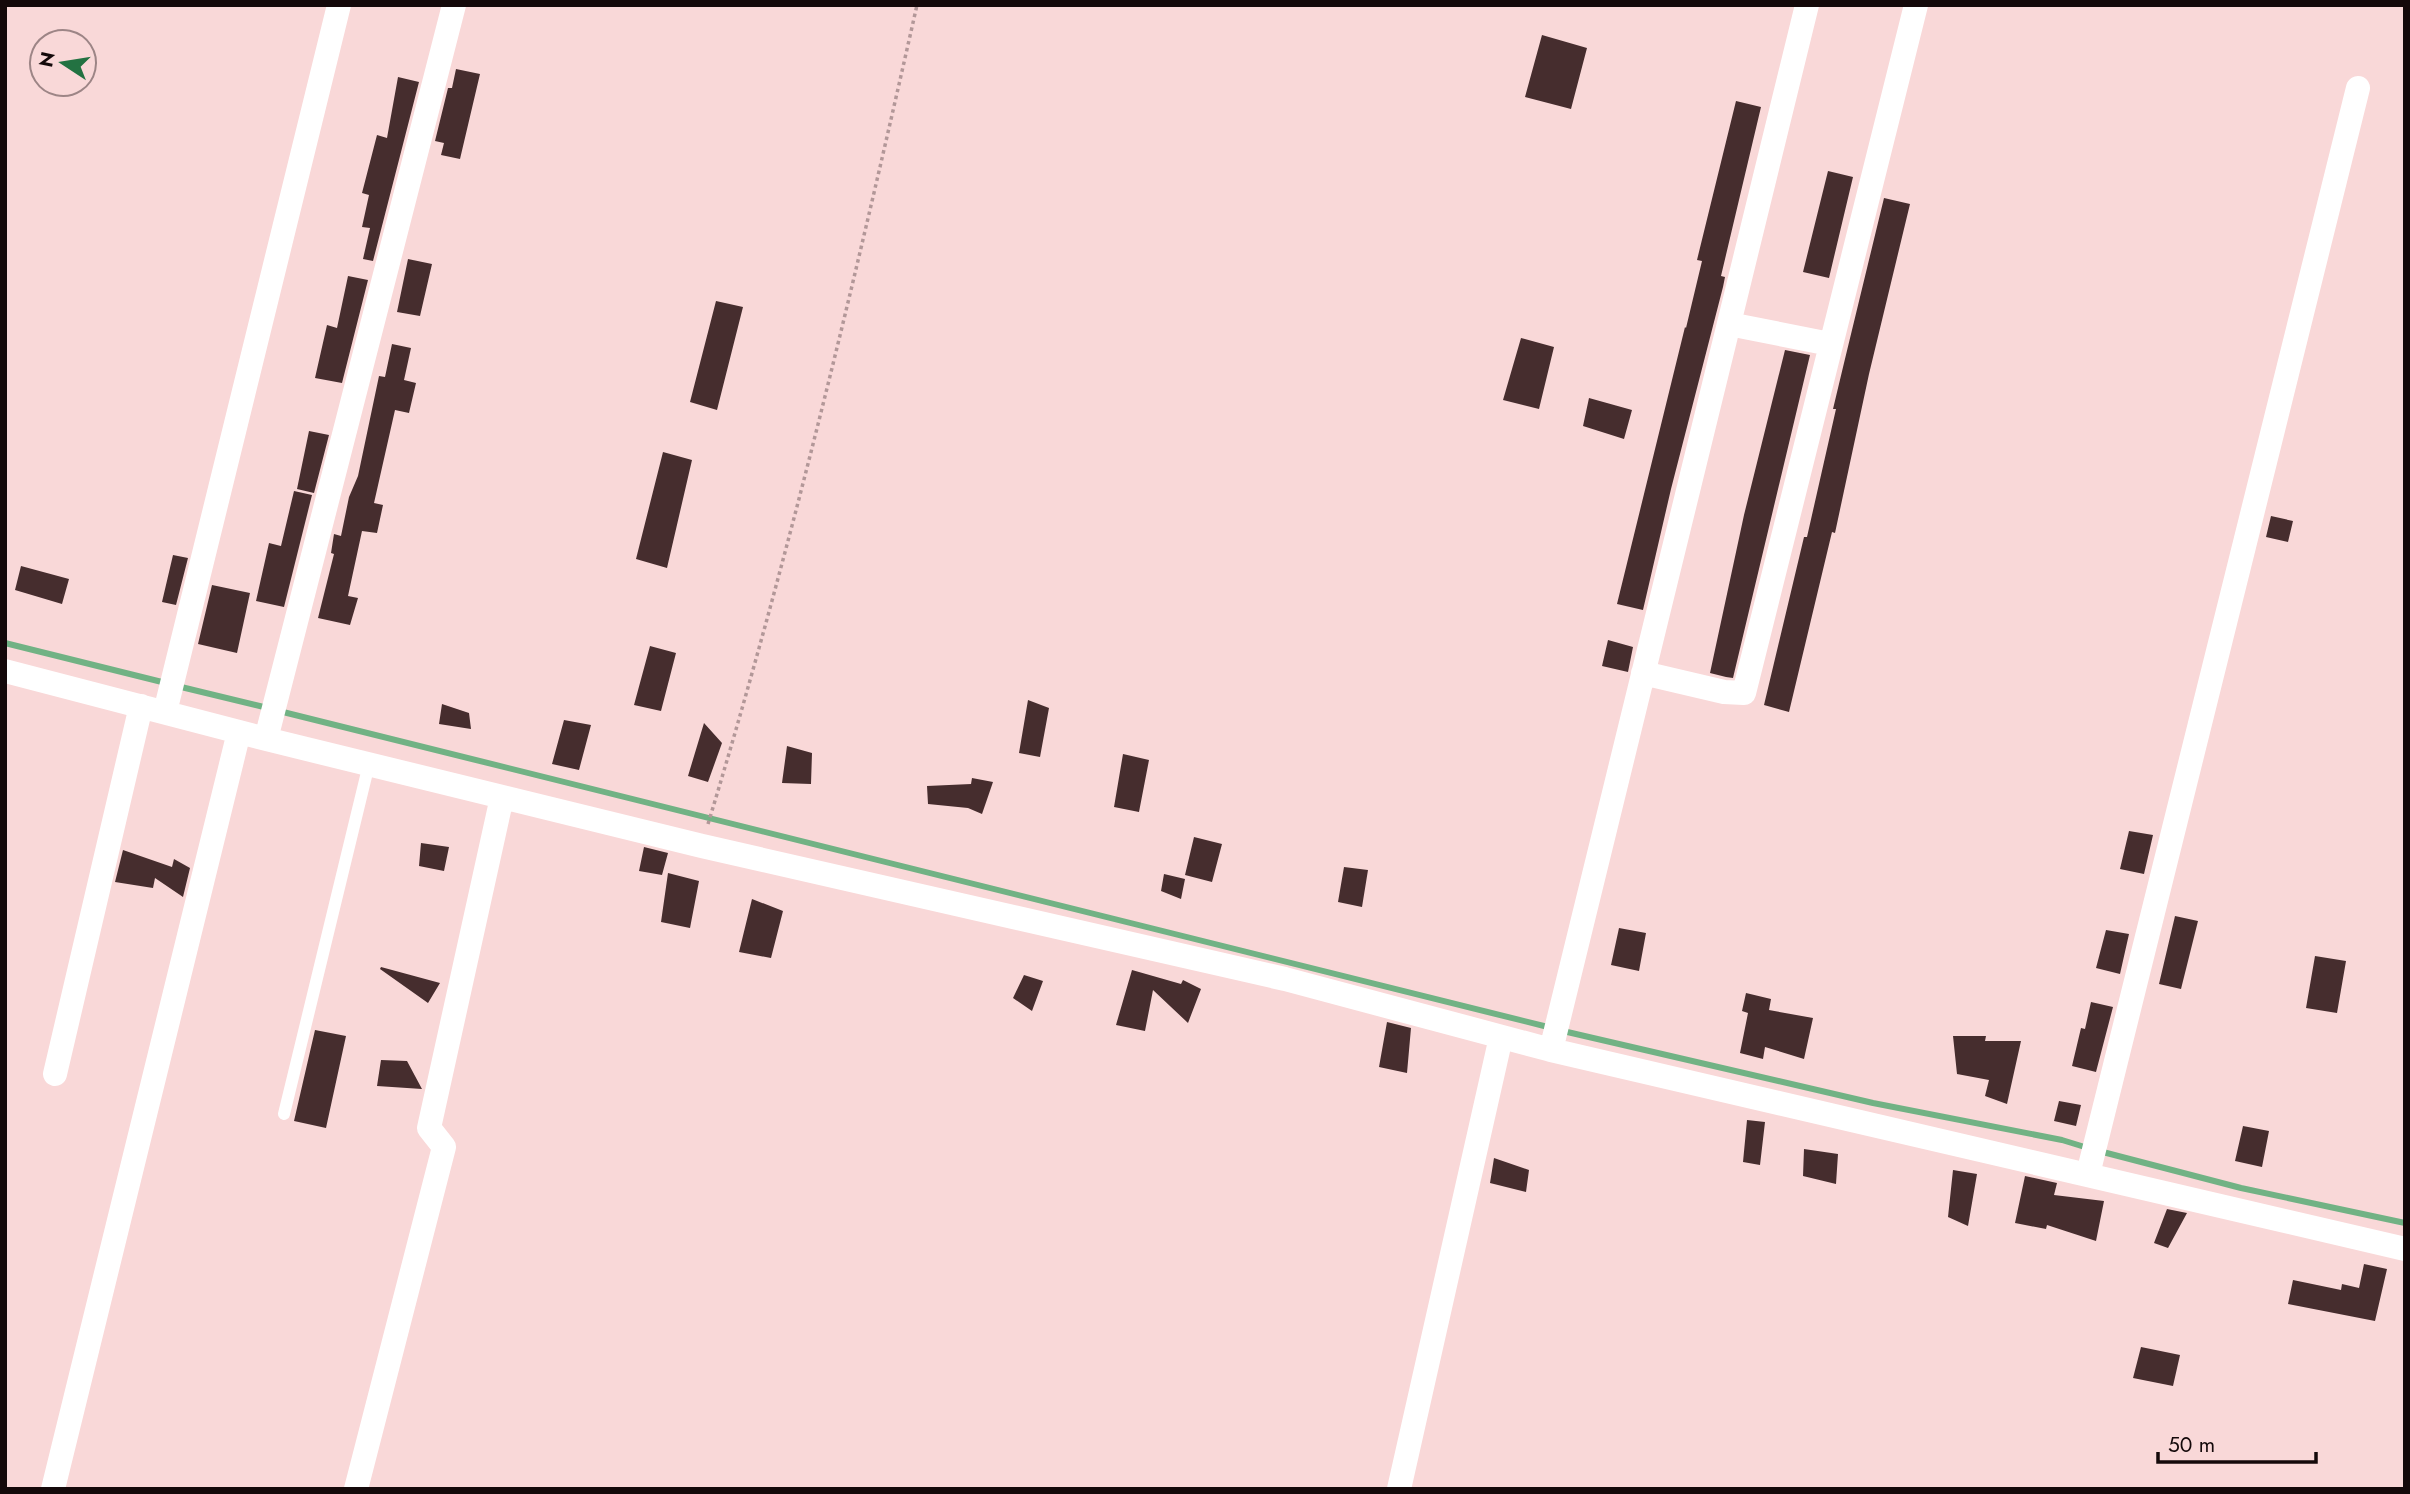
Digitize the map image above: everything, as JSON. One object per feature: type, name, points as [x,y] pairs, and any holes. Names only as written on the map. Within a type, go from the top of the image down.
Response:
[{"type":"street","points":[[55,1074],[158,706],[175,670],[339,5]]},
{"type":"street","points":[[268,734],[454,5]]},
{"type":"street","points":[[1552,1047],[1807,5]]},
{"type":"street","points":[[1643,673],[1724,692],[1745,693],[1916,5]]},
{"type":"street","points":[[2089,1169],[2358,88]]},
{"type":"street","points":[[1729,324],[1830,344]]},
{"type":"street","points":[[5,671],[158,706],[239,732],[268,734],[369,764],[733,853],[1285,979],[1501,1037],[2089,1169],[2405,1250]]},
{"type":"street","points":[[53,1489],[239,732]]},
{"type":"street","points":[[356,1489],[444,1147],[429,1128],[502,797]]},
{"type":"street","points":[[1399,1489],[1501,1037]]},
{"type":"lane","points":[[284,1114],[369,764]]},
{"type":"path","points":[[706,832],[785,554],[917,5]]},
{"type":"building","points":[[1542,35],[1587,48],[1571,109],[1525,97]]},
{"type":"building","points":[[456,69],[480,74],[460,159],[441,155],[444,143],[435,141],[448,88],[452,88]]},
{"type":"building","points":[[398,77],[419,82],[373,261],[363,259],[370,228],[362,227],[369,195],[362,193],[377,135],[387,138]]},
{"type":"building","points":[[1736,101],[1761,107],[1721,276],[1725,277],[1723,287],[1643,610],[1617,604],[1702,261],[1697,260]]},
{"type":"building","points":[[1828,171],[1853,177],[1829,278],[1803,272]]},
{"type":"building","points":[[1884,198],[1910,204],[1869,374],[1835,533],[1832,532],[1789,712],[1764,705],[1804,537],[1807,537],[1836,409],[1833,409]]},
{"type":"building","points":[[408,259],[432,264],[420,316],[397,312]]},
{"type":"building","points":[[348,276],[368,280],[342,383],[315,378],[327,325],[337,328]]},
{"type":"building","points":[[716,301],[743,307],[717,410],[690,402]]},
{"type":"building","points":[[1521,338],[1554,347],[1539,409],[1503,400]]},
{"type":"building","points":[[392,344],[411,348],[404,380],[416,383],[409,413],[395,410],[374,503],[383,505],[377,533],[362,531],[348,596],[358,598],[350,625],[318,618],[334,554],[331,553],[334,534],[341,536],[349,497],[358,476],[379,376],[385,377]]},
{"type":"building","points":[[1785,350],[1810,355],[1733,678],[1726,677],[1710,673],[1744,515]]},
{"type":"building","points":[[1589,398],[1632,410],[1624,439],[1583,426]]},
{"type":"building","points":[[309,431],[329,435],[314,493],[297,489]]},
{"type":"building","points":[[663,452],[692,460],[667,568],[636,559]]},
{"type":"building","points":[[294,491],[312,495],[284,607],[256,601],[269,543],[281,546]]},
{"type":"building","points":[[2271,516],[2293,521],[2288,542],[2266,537]]},
{"type":"building","points":[[173,555],[188,558],[176,605],[162,602]]},
{"type":"building","points":[[21,566],[69,579],[62,604],[15,590]]},
{"type":"building","points":[[212,585],[250,593],[237,653],[198,644]]},
{"type":"building","points":[[1608,640],[1633,647],[1628,672],[1602,666]]},
{"type":"building","points":[[650,646],[676,653],[661,711],[634,705]]},
{"type":"building","points":[[1028,700],[1049,708],[1040,757],[1019,753]]},
{"type":"building","points":[[442,704],[469,713],[471,729],[439,724]]},
{"type":"building","points":[[564,720],[591,725],[579,770],[552,764]]},
{"type":"building","points":[[704,723],[722,743],[708,782],[688,776]]},
{"type":"building","points":[[787,746],[812,753],[811,784],[782,783]]},
{"type":"building","points":[[1123,754],[1149,760],[1139,812],[1114,807]]},
{"type":"building","points":[[972,778],[993,782],[982,814],[968,808],[928,804],[927,786],[971,784]]},
{"type":"building","points":[[2129,831],[2153,835],[2144,874],[2120,869]]},
{"type":"building","points":[[1194,837],[1222,844],[1212,882],[1185,875]]},
{"type":"building","points":[[421,843],[449,847],[444,871],[419,866]]},
{"type":"building","points":[[644,847],[668,853],[662,875],[639,871]]},
{"type":"building","points":[[123,850],[172,867],[174,859],[190,868],[183,897],[155,878],[153,888],[115,882]]},
{"type":"building","points":[[1344,867],[1368,870],[1362,907],[1338,902]]},
{"type":"building","points":[[668,873],[699,881],[690,928],[661,922]]},
{"type":"building","points":[[1164,874],[1185,879],[1181,899],[1161,891]]},
{"type":"building","points":[[752,899],[783,911],[771,958],[739,952]]},
{"type":"building","points":[[2175,916],[2198,921],[2181,989],[2159,984]]},
{"type":"building","points":[[1619,928],[1646,933],[1639,971],[1611,965]]},
{"type":"building","points":[[2106,930],[2129,934],[2120,974],[2096,968]]},
{"type":"building","points":[[2315,956],[2346,961],[2337,1013],[2306,1008]]},
{"type":"building","points":[[381,967],[440,983],[428,1003],[380,969]]},
{"type":"building","points":[[1132,970],[1181,984],[1183,980],[1201,989],[1188,1023],[1153,990],[1145,1031],[1116,1025]]},
{"type":"building","points":[[1024,975],[1043,981],[1032,1011],[1013,998]]},
{"type":"building","points":[[1746,993],[1771,999],[1769,1010],[1813,1018],[1804,1059],[1765,1047],[1763,1059],[1740,1053],[1748,1013],[1742,1011]]},
{"type":"building","points":[[2091,1002],[2113,1007],[2096,1072],[2072,1066],[2081,1028],[2085,1029]]},
{"type":"building","points":[[1387,1022],[1411,1028],[1407,1073],[1379,1067]]},
{"type":"building","points":[[315,1030],[346,1036],[326,1128],[294,1121]]},
{"type":"building","points":[[1953,1036],[1986,1036],[1985,1041],[2021,1041],[2007,1104],[1985,1096],[1989,1080],[1957,1074]]},
{"type":"building","points":[[381,1060],[407,1061],[422,1089],[377,1086]]},
{"type":"building","points":[[2059,1101],[2081,1105],[2076,1126],[2054,1121]]},
{"type":"building","points":[[1747,1120],[1765,1122],[1760,1165],[1743,1162]]},
{"type":"building","points":[[2243,1126],[2269,1131],[2262,1167],[2235,1161]]},
{"type":"building","points":[[1804,1149],[1838,1154],[1836,1184],[1803,1176]]},
{"type":"building","points":[[1494,1158],[1529,1170],[1526,1192],[1490,1183]]},
{"type":"building","points":[[1953,1170],[1977,1174],[1968,1226],[1948,1217]]},
{"type":"building","points":[[2025,1176],[2057,1183],[2054,1195],[2104,1201],[2096,1241],[2047,1225],[2046,1229],[2015,1223]]},
{"type":"building","points":[[2167,1209],[2187,1213],[2168,1248],[2154,1243]]},
{"type":"building","points":[[2364,1264],[2387,1269],[2375,1321],[2288,1304],[2293,1280],[2341,1290],[2342,1284],[2359,1288]]},
{"type":"building","points":[[2141,1347],[2180,1355],[2173,1386],[2133,1378]]},
{"type":"waterway","points":[[5,643],[166,683]]},
{"type":"waterway","points":[[177,686],[268,708]]},
{"type":"waterway","points":[[279,711],[1552,1028]]},
{"type":"waterway","points":[[1563,1031],[1873,1103],[2062,1140],[2088,1148]]},
{"type":"waterway","points":[[2099,1151],[2241,1188],[2405,1223]]}]
